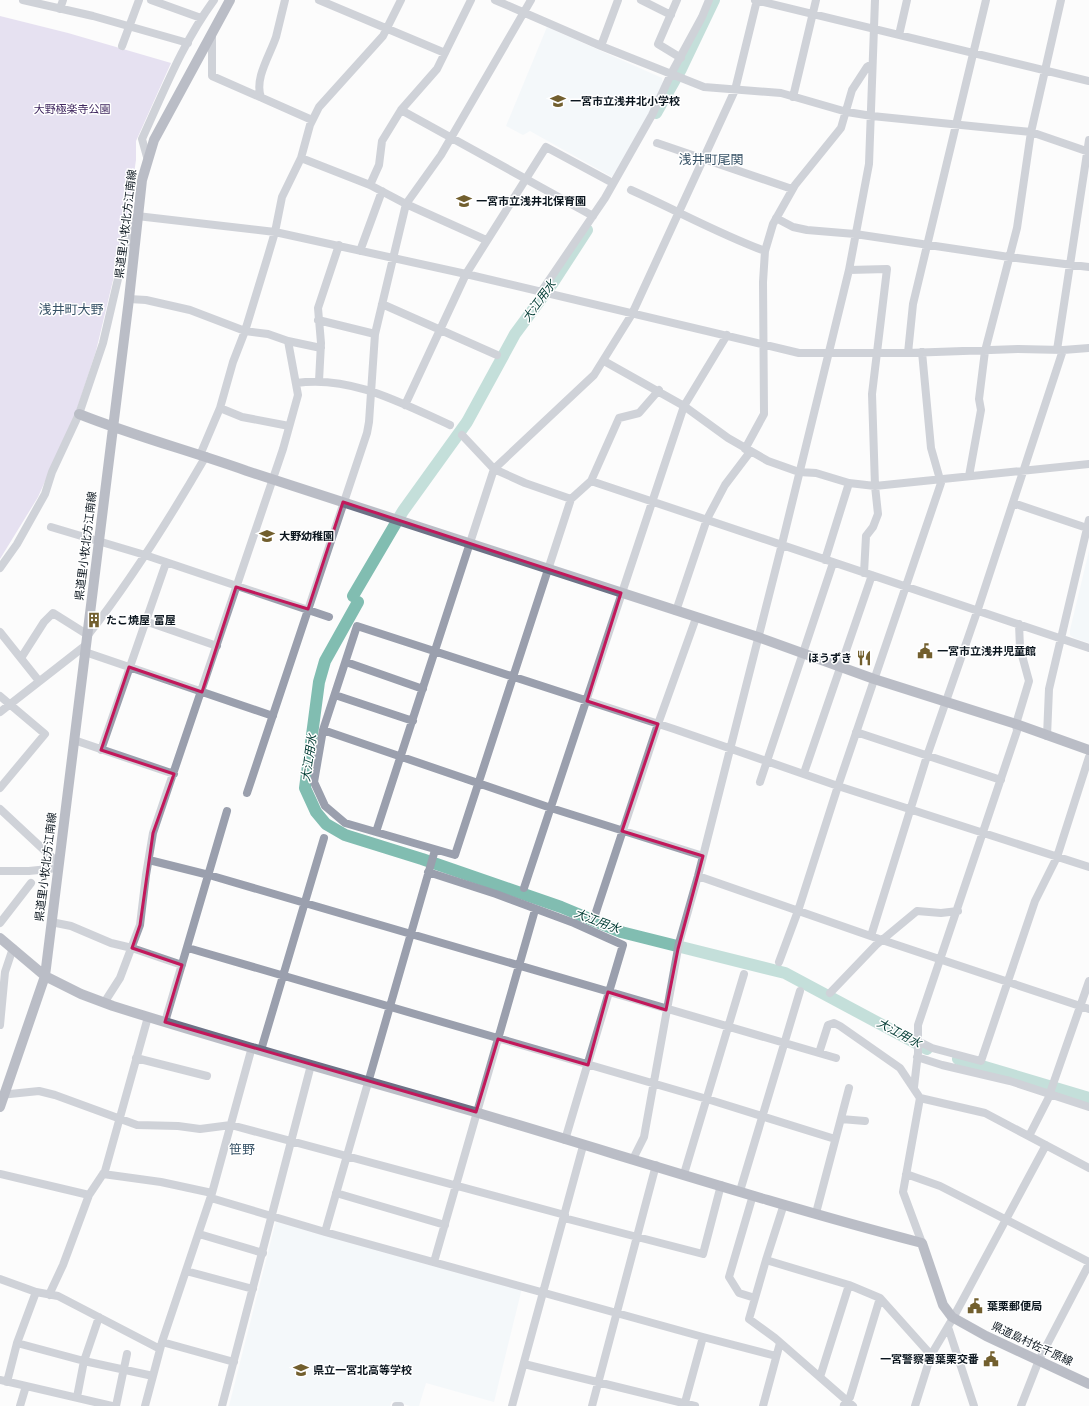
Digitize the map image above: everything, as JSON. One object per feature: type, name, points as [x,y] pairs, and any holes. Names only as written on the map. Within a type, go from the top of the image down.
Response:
[{"type":"street","points":[[60,9],[63,0]]},
{"type":"street","points":[[122,46],[139,0]]},
{"type":"street","points":[[151,0],[201,18]]},
{"type":"street","points":[[147,158],[142,139],[180,55],[201,18],[208,0]]},
{"type":"street","points":[[201,18],[214,0]]},
{"type":"street","name":"県道里小牧北方江南線","points":[[0,1107],[2,1095],[45,976],[129,299],[142,180],[147,158],[163,123],[230,0]]},
{"type":"street","points":[[261,97],[258,90],[260,81],[276,36],[285,0]]},
{"type":"street","points":[[0,712],[86,644],[173,512],[203,455],[220,408],[233,362],[245,331],[275,232],[282,197],[301,158],[312,120],[319,108],[388,29],[401,0]]},
{"type":"street","points":[[370,185],[379,165],[382,141],[401,110],[437,69],[471,0]]},
{"type":"street","points":[[495,0],[601,46],[704,87],[781,93],[847,112],[872,116],[1031,132],[1088,152]]},
{"type":"street","points":[[247,793],[367,433],[372,392],[375,334],[406,204],[430,173],[452,138],[531,0]]},
{"type":"street","points":[[601,46],[618,0]]},
{"type":"street","points":[[641,0],[671,15]]},
{"type":"street","points":[[677,0],[658,44],[681,58]]},
{"type":"street","points":[[544,293],[592,216],[605,198],[675,75],[681,58],[709,0]]},
{"type":"street","points":[[376,832],[494,469],[594,375],[632,314],[734,90],[756,0],[1089,81]]},
{"type":"street","points":[[793,97],[816,0]]},
{"type":"street","points":[[633,1159],[644,1137],[678,946],[698,876],[782,544],[827,354],[849,270],[870,164],[875,0]]},
{"type":"street","points":[[899,35],[908,0]]},
{"type":"street","points":[[908,353],[913,304],[986,0]]},
{"type":"street","points":[[969,476],[981,410],[980,386],[985,351],[1017,228],[1031,132],[1060,0]]},
{"type":"street","points":[[28,1],[188,43]]},
{"type":"street","points":[[324,1],[445,53]]},
{"type":"street","points":[[212,35],[212,76],[312,120]]},
{"type":"street","points":[[676,611],[707,519],[748,450],[764,414],[762,344],[765,251],[776,218],[792,189],[841,128],[847,112],[852,90],[867,67],[872,64]]},
{"type":"street","points":[[401,110],[592,216]]},
{"type":"street","points":[[871,936],[927,756],[1024,470],[1060,350],[1070,264],[1089,140]]},
{"type":"street","points":[[657,143],[792,189]]},
{"type":"street","points":[[405,405],[466,274],[546,147],[609,181]]},
{"type":"street","points":[[301,158],[370,185],[406,204],[486,240]]},
{"type":"street","points":[[631,190],[679,211],[734,239],[765,251]]},
{"type":"street","points":[[360,251],[382,191]]},
{"type":"street","points":[[0,568],[17,544],[45,494],[52,472],[79,414],[101,350],[128,236],[137,216],[275,232],[339,245],[392,259],[466,274],[799,353],[908,353],[1089,348]]},
{"type":"street","points":[[776,218],[793,227],[807,230],[855,234],[1009,257],[1089,266]]},
{"type":"street","points":[[320,381],[321,348],[318,308],[339,245]]},
{"type":"street","points":[[849,270],[888,269],[872,394],[875,486],[878,514],[873,526],[866,536],[864,573]]},
{"type":"street","points":[[129,299],[153,302],[190,310],[245,331],[268,334],[288,341],[321,348]]},
{"type":"street","points":[[382,304],[497,355]]},
{"type":"street","points":[[318,320],[375,334]]},
{"type":"street","points":[[524,888],[684,406],[727,335]]},
{"type":"street","points":[[104,1003],[120,978],[140,925],[153,833],[202,692],[271,479],[290,426],[298,395],[288,341]]},
{"type":"street","points":[[779,962],[798,911],[856,732],[941,483],[931,448],[922,352]]},
{"type":"street","points":[[604,361],[659,390],[748,450],[768,461],[799,472],[816,473],[849,483],[875,486],[1089,464]]},
{"type":"street","points":[[296,384],[320,381],[343,384],[372,392],[450,425]]},
{"type":"street","points":[[659,390],[639,413],[619,418],[591,481],[571,499],[512,678],[455,855],[345,823],[325,806],[314,782],[323,730],[357,626],[435,653],[512,678],[587,702],[658,724],[767,762],[804,773],[838,786],[1089,868]]},
{"type":"street","points":[[220,408],[242,417],[290,426]]},
{"type":"street","points":[[79,414],[113,428],[203,455],[271,479],[758,638],[841,666],[874,679],[1016,724],[1089,750]]},
{"type":"street","points":[[462,435],[494,469],[525,483],[571,499]]},
{"type":"street","points":[[591,481],[782,544],[864,573],[978,609],[1089,648]]},
{"type":"street","points":[[760,782],[803,653],[849,483]]},
{"type":"street","points":[[1013,503],[1087,528]]},
{"type":"street","points":[[1047,736],[1049,689],[1089,520]]},
{"type":"street","points":[[51,527],[145,555],[236,587],[329,617]]},
{"type":"street","points":[[101,750],[166,563]]},
{"type":"street","points":[[804,773],[872,575]]},
{"type":"street","points":[[21,658],[44,622],[53,613],[86,644],[129,667],[273,716]]},
{"type":"street","points":[[594,916],[658,724],[696,618]]},
{"type":"street","points":[[145,621],[217,646]]},
{"type":"street","points":[[914,1087],[918,1055],[918,1025],[939,959],[958,911],[1017,731],[1016,724],[1029,681],[1020,648],[1019,624]]},
{"type":"street","points":[[2,638],[40,681]]},
{"type":"street","points":[[346,662],[423,689]]},
{"type":"street","points":[[335,695],[413,722]]},
{"type":"street","points":[[0,696],[45,734],[0,788]]},
{"type":"street","points":[[323,730],[551,808],[703,856]]},
{"type":"street","points":[[856,732],[1001,780]]},
{"type":"street","points":[[74,740],[174,774]]},
{"type":"street","points":[[918,1042],[932,1048],[981,1061],[1035,901],[1057,857],[1089,757]]},
{"type":"street","points":[[0,809],[59,866]]},
{"type":"street","points":[[165,1022],[228,811]]},
{"type":"street","points":[[145,1406],[161,1346],[212,1195],[230,1124],[283,976],[324,838]]},
{"type":"street","points":[[325,1232],[435,850]]},
{"type":"street","points":[[149,860],[209,875],[666,1010],[784,1042],[836,1058]]},
{"type":"street","points":[[0,871],[29,871],[59,866]]},
{"type":"street","points":[[430,866],[623,945],[565,1140]]},
{"type":"street","points":[[698,876],[882,940],[1089,1009]]},
{"type":"street","points":[[0,923],[31,883]]},
{"type":"street","points":[[434,1262],[535,910]]},
{"type":"street","points":[[830,993],[882,940],[917,911],[941,913],[958,911]]},
{"type":"street","points":[[51,922],[71,926],[111,943],[132,948],[182,965]]},
{"type":"street","points":[[0,938],[45,976],[104,1003],[368,1082],[476,1112],[583,1146],[656,1165],[816,1214],[922,1243]]},
{"type":"street","points":[[0,1025],[5,972],[13,948]]},
{"type":"street","points":[[188,948],[654,1083],[762,1115],[835,1139]]},
{"type":"street","points":[[684,1174],[744,974]]},
{"type":"street","points":[[1029,1136],[1051,1089],[1089,981]]},
{"type":"street","points":[[740,1191],[800,991]]},
{"type":"street","points":[[48,1295],[62,1266],[89,1195],[103,1174],[148,1017]]},
{"type":"street","points":[[819,1052],[828,1025],[834,1023],[900,1068],[920,1098],[903,1192],[922,1243]]},
{"type":"street","points":[[918,1055],[942,1064],[1010,1081],[1051,1089],[1089,1108]]},
{"type":"street","points":[[136,1058],[207,1076]]},
{"type":"street","points":[[222,1406],[311,1065]]},
{"type":"street","points":[[816,1214],[850,1088]]},
{"type":"street","points":[[2,1095],[39,1091],[137,1125],[178,1126],[200,1129],[230,1124],[703,1254],[721,1185]]},
{"type":"street","points":[[920,1098],[985,1113],[1089,1168]]},
{"type":"street","points":[[841,1119],[865,1120]]},
{"type":"street","points":[[915,1406],[931,1355],[1007,1220],[1046,1145]]},
{"type":"street","points":[[512,1406],[583,1146]]},
{"type":"street","points":[[592,1406],[656,1165]]},
{"type":"street","points":[[0,1174],[89,1195]]},
{"type":"street","points":[[103,1174],[168,1184],[212,1195],[325,1232],[776,1356]]},
{"type":"street","points":[[906,1174],[940,1186],[1089,1263],[1039,1360],[1021,1406]]},
{"type":"street","points":[[336,1193],[445,1224]]},
{"type":"street","points":[[753,1195],[729,1277],[739,1292],[755,1298]]},
{"type":"street","points":[[784,1204],[749,1319],[820,1377],[848,1405],[880,1298]]},
{"type":"street","points":[[199,1234],[263,1253]]},
{"type":"street","name":"県道島村佐千原線","points":[[922,1243],[950,1322],[1039,1360],[1089,1384]]},
{"type":"street","points":[[766,1260],[849,1286],[880,1298],[931,1355]]},
{"type":"street","points":[[186,1271],[253,1289]]},
{"type":"street","points":[[0,1279],[36,1292],[58,1296],[161,1346],[234,1362]]},
{"type":"street","points":[[820,1377],[849,1286]]},
{"type":"street","points":[[36,1292],[3,1381],[112,1406]]},
{"type":"street","points":[[77,1397],[84,1361],[99,1317]]},
{"type":"street","points":[[950,1322],[974,1406]]},
{"type":"street","points":[[685,1405],[703,1337]]},
{"type":"street","points":[[17,1343],[84,1361],[153,1376]]},
{"type":"street","points":[[763,1406],[780,1343]]},
{"type":"street","points":[[116,1406],[127,1354]]},
{"type":"street","points":[[524,1364],[685,1405],[695,1406]]},
{"type":"street","points":[[20,1406],[26,1386]]},
{"type":"highlighted area","points":[[343,502],[621,593],[587,701],[658,724],[622,831],[703,856],[678,949],[666,1010],[608,992],[588,1065],[498,1039],[476,1112],[165,1022],[182,965],[132,948],[140,925],[153,833],[174,774],[101,750],[129,667],[202,692],[236,587],[308,609]]},
{"type":"shaded area","points":[[547,27],[662,78],[664,89],[612,177],[530,131],[523,135],[506,126]]},
{"type":"shaded area","points":[[1089,551],[1089,643],[1074,638],[1070,635],[1070,630]]},
{"type":"shaded area","points":[[276,1221],[522,1288],[494,1402],[426,1383],[419,1406],[410,1406],[392,1401],[390,1406],[229,1406]]},
{"type":"green space","name":"大野極楽寺公園","points":[[0,16],[68,33],[171,63],[136,141],[136,160],[126,226],[96,351],[76,412],[38,497],[0,559]]},
{"type":"waterway","name":"大江用水","points":[[656,113],[681,69],[714,0]]},
{"type":"waterway","name":"大江用水","points":[[353,596],[403,511],[467,422],[515,334],[552,284],[587,230]]},
{"type":"waterway","name":"大江用水","points":[[358,602],[325,661],[319,682],[305,788],[316,812],[326,824],[345,835],[422,859],[561,907],[621,932],[785,973],[927,1049]]},
{"type":"waterway","name":"大江用水","points":[[958,1059],[1089,1098]]},
{"type":"place","name":"一宮市立浅井北小学校","points":[[558,101]]},
{"type":"place","name":"一宮市立浅井北保育園","points":[[464,201]]},
{"type":"place","name":"大野幼稚園","points":[[267,536]]},
{"type":"place","name":"たこ焼屋 富屋","points":[[94,620]]},
{"type":"place","name":"一宮市立浅井児童館","points":[[925,651]]},
{"type":"place","name":"ほうずき","points":[[864,658]]},
{"type":"place","name":"葉栗郵便局","points":[[975,1306]]},
{"type":"place","name":"一宮警察署葉栗交番","points":[[991,1359]]},
{"type":"place","name":"県立一宮北高等学校","points":[[301,1370]]},
{"type":"district","name":"浅井町尾関","points":[[711,159]]},
{"type":"district","name":"浅井町大野","points":[[71,309]]},
{"type":"district","name":"笹野","points":[[242,1149]]}]
